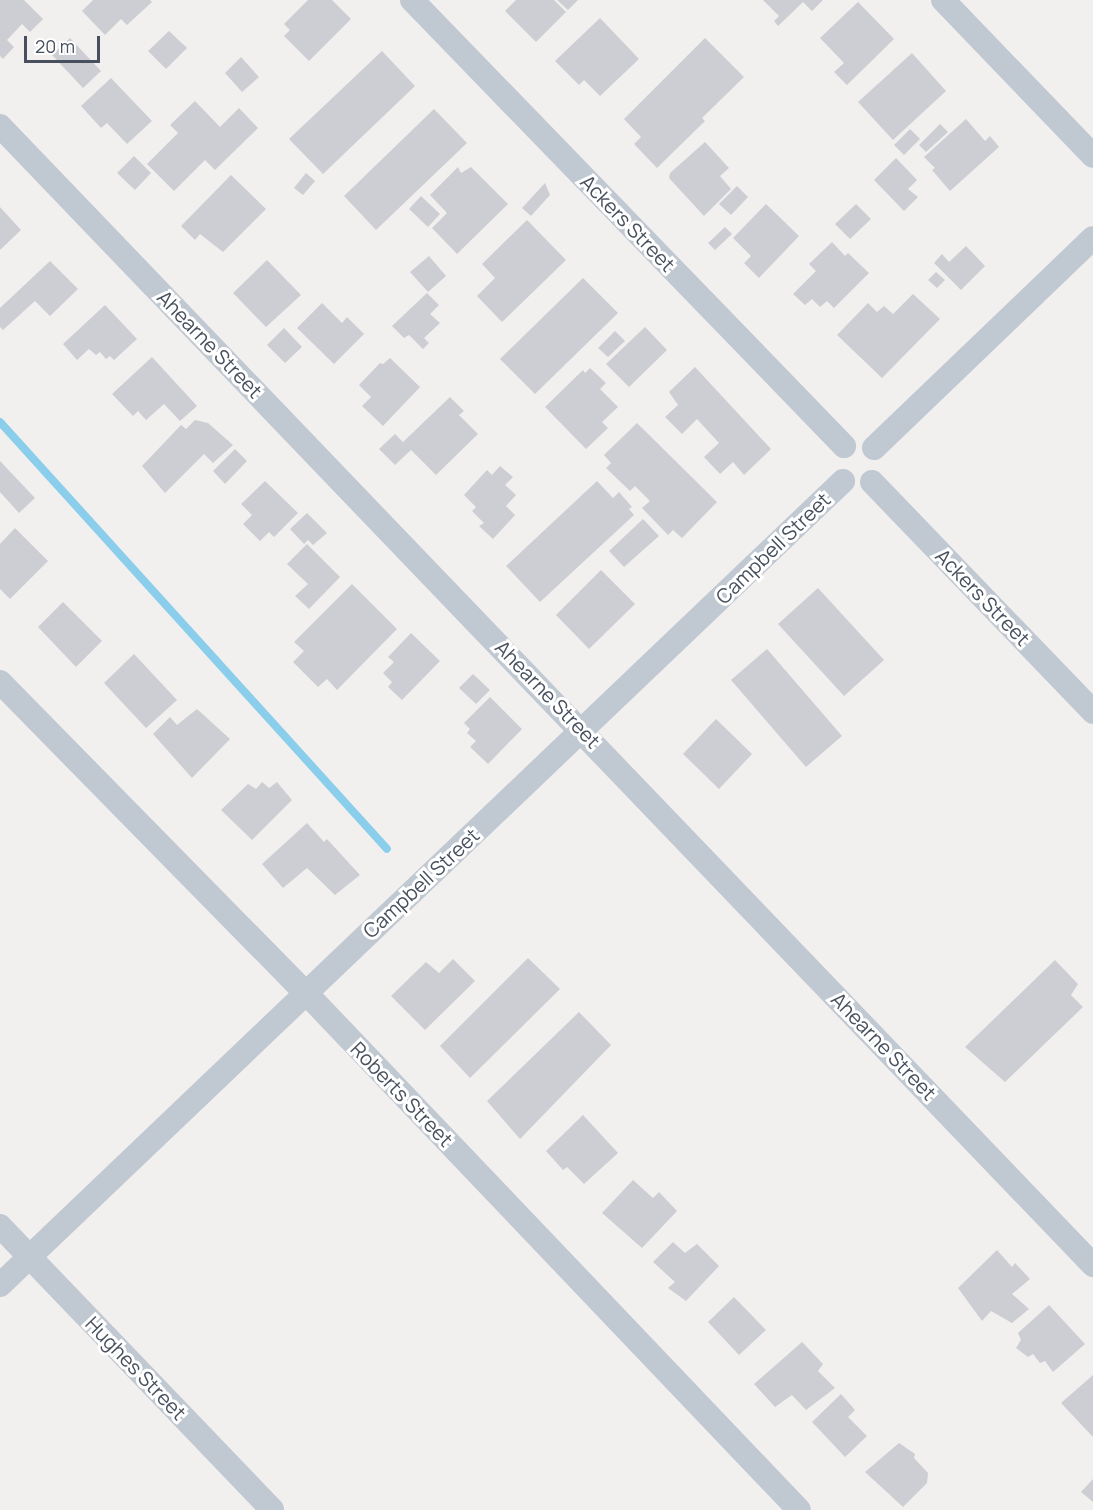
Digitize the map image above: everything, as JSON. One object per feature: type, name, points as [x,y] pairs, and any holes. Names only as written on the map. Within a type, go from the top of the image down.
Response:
[{"type":"street","name":"Ackers Street","points":[[412,0],[844,446]]},
{"type":"street","points":[[943,0],[1093,156]]},
{"type":"street","name":"Ahearne Street","points":[[0,126],[1093,1265]]},
{"type":"street","points":[[874,448],[1093,238]]},
{"type":"street","points":[[858,441],[874,448],[881,462],[881,470],[872,482],[857,487],[843,481],[836,468],[838,453],[844,446],[858,441]]},
{"type":"street","name":"Campbell Street","points":[[0,1285],[843,481]]},
{"type":"street","name":"Ackers Street","points":[[872,482],[1093,712]]},
{"type":"street","name":"Roberts Street","points":[[0,682],[306,993],[799,1510]]},
{"type":"street","name":"Hughes Street","points":[[0,1226],[272,1510]]},
{"type":"building","points":[[0,0],[24,0],[43,19],[30,32],[22,24],[7,40],[14,47],[3,59],[0,56]]},
{"type":"building","points":[[93,0],[150,0],[152,2],[127,25],[121,19],[105,35],[82,11]]},
{"type":"building","points":[[308,0],[332,0],[351,19],[309,61],[284,36],[290,30],[284,24]]},
{"type":"building","points":[[516,0],[554,0],[566,12],[536,42],[505,11]]},
{"type":"building","points":[[557,0],[578,0],[568,10]]},
{"type":"building","points":[[763,0],[823,0],[812,11],[803,2],[778,26],[774,21],[779,16]]},
{"type":"building","points":[[858,2],[894,39],[847,85],[834,72],[844,63],[820,38]]},
{"type":"building","points":[[600,18],[639,59],[600,96],[584,80],[579,85],[555,61]]},
{"type":"building","points":[[169,31],[187,48],[166,69],[148,51]]},
{"type":"building","points":[[70,38],[101,71],[83,88],[52,55]]},
{"type":"building","points":[[705,38],[744,77],[702,118],[705,121],[657,168],[634,144],[641,137],[624,119]]},
{"type":"building","points":[[382,51],[415,86],[323,174],[289,139]]},
{"type":"building","points":[[912,53],[946,91],[893,140],[858,102]]},
{"type":"building","points":[[241,57],[259,77],[242,92],[225,73]]},
{"type":"building","points":[[111,78],[152,121],[127,144],[107,123],[101,128],[81,106]]},
{"type":"building","points":[[195,101],[220,127],[239,108],[258,128],[215,170],[205,160],[174,191],[147,164],[178,133],[170,125]]},
{"type":"building","points":[[434,109],[467,143],[376,230],[344,196]]},
{"type":"building","points":[[966,119],[985,141],[990,136],[999,147],[950,191],[932,170],[935,168],[924,157]]},
{"type":"building","points":[[940,124],[948,132],[926,152],[919,145]]},
{"type":"building","points":[[910,129],[920,139],[904,155],[894,145]]},
{"type":"building","points":[[705,142],[729,168],[720,176],[731,189],[704,216],[669,178],[670,173]]},
{"type":"building","points":[[134,156],[151,173],[135,190],[117,173]]},
{"type":"building","points":[[896,158],[917,180],[908,189],[918,197],[904,211],[874,180]]},
{"type":"building","points":[[458,167],[461,173],[471,167],[508,204],[457,254],[432,228],[447,213],[430,195]]},
{"type":"building","points":[[306,173],[315,181],[303,195],[294,188]]},
{"type":"building","points":[[231,175],[266,209],[223,252],[200,234],[195,240],[181,226]]},
{"type":"building","points":[[545,183],[550,195],[531,216],[522,208]]},
{"type":"building","points":[[737,186],[748,197],[731,215],[719,204]]},
{"type":"building","points":[[421,196],[440,214],[428,227],[409,209]]},
{"type":"building","points":[[766,204],[799,236],[759,278],[744,263],[751,256],[733,238]]},
{"type":"building","points":[[856,204],[871,219],[850,239],[835,224]]},
{"type":"building","points":[[0,207],[21,230],[0,250]]},
{"type":"building","points":[[527,220],[566,260],[502,322],[477,296],[495,278],[482,264]]},
{"type":"building","points":[[725,227],[732,234],[715,250],[708,243]]},
{"type":"building","points":[[832,242],[845,256],[848,253],[869,273],[834,308],[827,301],[820,307],[812,299],[805,305],[793,294],[816,271],[809,264]]},
{"type":"building","points":[[966,246],[985,266],[961,290],[934,263],[942,254],[949,262]]},
{"type":"building","points":[[429,256],[446,276],[428,292],[410,272]]},
{"type":"building","points":[[267,260],[301,295],[266,327],[233,293]]},
{"type":"building","points":[[50,261],[78,289],[50,316],[35,301],[3,330],[0,327],[0,308]]},
{"type":"building","points":[[936,272],[945,280],[937,288],[928,280]]},
{"type":"building","points":[[583,278],[618,313],[535,394],[500,359]]},
{"type":"building","points":[[427,293],[439,305],[430,314],[440,323],[424,338],[429,343],[423,349],[409,335],[404,338],[392,326]]},
{"type":"building","points":[[913,294],[940,319],[882,378],[837,335],[868,303],[877,312],[884,306],[893,314]]},
{"type":"building","points":[[322,303],[342,323],[347,317],[364,334],[334,364],[297,328]]},
{"type":"building","points":[[105,305],[137,339],[114,360],[110,356],[106,359],[100,352],[96,355],[89,349],[77,360],[63,344]]},
{"type":"building","points":[[645,327],[667,350],[629,387],[606,364]]},
{"type":"building","points":[[284,328],[302,347],[285,363],[267,345]]},
{"type":"building","points":[[615,331],[625,341],[608,357],[598,348]]},
{"type":"building","points":[[152,357],[197,406],[180,421],[164,404],[146,420],[138,411],[133,416],[112,394]]},
{"type":"building","points":[[390,358],[420,387],[383,426],[362,406],[371,397],[359,385],[380,363],[383,364]]},
{"type":"building","points":[[695,367],[771,449],[744,475],[733,462],[720,474],[704,457],[719,443],[697,419],[682,434],[665,417],[678,405],[669,392]]},
{"type":"building","points":[[590,368],[606,383],[600,389],[618,407],[602,422],[608,428],[586,449],[545,407],[583,370],[585,373]]},
{"type":"building","points":[[450,397],[464,411],[459,415],[478,434],[436,475],[411,450],[395,465],[379,449],[395,434],[403,442]]},
{"type":"building","points":[[195,420],[208,423],[233,445],[213,463],[204,454],[165,493],[142,466],[181,425],[186,429]]},
{"type":"building","points":[[637,423],[717,502],[682,538],[673,530],[668,535],[642,508],[650,501],[635,486],[630,491],[606,468],[611,463],[604,455]]},
{"type":"building","points":[[235,449],[247,461],[225,484],[213,471]]},
{"type":"building","points":[[0,461],[35,498],[19,513],[0,492]]},
{"type":"building","points":[[500,466],[513,477],[505,485],[516,495],[506,506],[515,515],[493,539],[479,526],[484,523],[472,511],[476,507],[464,495],[487,470],[492,475]]},
{"type":"building","points":[[265,481],[298,513],[274,537],[269,532],[260,541],[243,524],[252,515],[241,504]]},
{"type":"building","points":[[597,481],[613,498],[619,492],[632,507],[629,509],[634,515],[540,602],[506,566]]},
{"type":"building","points":[[307,513],[327,533],[313,545],[308,540],[304,544],[290,529]]},
{"type":"building","points":[[643,519],[659,536],[624,567],[609,551]]},
{"type":"building","points":[[15,528],[48,561],[10,599],[0,589],[0,544]]},
{"type":"building","points":[[307,544],[340,577],[309,609],[295,596],[308,584],[287,564]]},
{"type":"building","points":[[601,570],[635,604],[589,649],[556,615]]},
{"type":"building","points":[[352,584],[397,629],[337,690],[327,679],[318,687],[293,662],[304,651],[294,642]]},
{"type":"building","points":[[818,588],[884,660],[844,696],[778,624]]},
{"type":"building","points":[[63,602],[102,641],[76,667],[38,627]]},
{"type":"building","points":[[411,633],[440,661],[402,700],[388,687],[392,682],[383,673],[394,662],[388,657]]},
{"type":"building","points":[[767,649],[842,736],[806,767],[731,680]]},
{"type":"building","points":[[134,654],[177,700],[146,728],[104,683]]},
{"type":"building","points":[[473,674],[490,690],[476,704],[459,688]]},
{"type":"building","points":[[490,697],[522,729],[488,764],[470,747],[476,741],[467,733],[470,729],[464,723]]},
{"type":"building","points":[[197,709],[230,739],[192,778],[153,734],[170,717],[177,725]]},
{"type":"building","points":[[716,719],[752,754],[719,789],[683,754]]},
{"type":"building","points":[[262,782],[269,788],[277,782],[292,800],[252,840],[221,810],[248,784],[256,789]]},
{"type":"building","points":[[307,823],[324,842],[327,839],[360,875],[335,895],[307,868],[283,888],[262,864]]},
{"type":"building","points":[[528,958],[560,989],[470,1078],[440,1046]]},
{"type":"building","points":[[453,959],[475,981],[425,1030],[391,996],[426,962],[439,973]]},
{"type":"building","points":[[1055,960],[1078,984],[1071,995],[1083,1007],[1005,1082],[965,1047]]},
{"type":"building","points":[[579,1012],[611,1045],[520,1139],[487,1101]]},
{"type":"building","points":[[583,1115],[618,1153],[584,1184],[567,1167],[563,1170],[546,1151]]},
{"type":"building","points":[[633,1180],[653,1198],[659,1192],[677,1211],[642,1248],[602,1213]]},
{"type":"building","points":[[673,1242],[685,1253],[697,1244],[719,1266],[686,1301],[668,1288],[675,1282],[653,1262]]},
{"type":"building","points":[[997,1250],[1012,1267],[1015,1263],[1030,1279],[1012,1294],[1029,1309],[1012,1323],[991,1311],[982,1321],[958,1288]]},
{"type":"building","points":[[734,1297],[766,1330],[739,1355],[708,1322]]},
{"type":"building","points":[[1049,1305],[1085,1344],[1053,1372],[1045,1361],[1040,1363],[1033,1354],[1028,1357],[1016,1348],[1021,1340],[1018,1333]]},
{"type":"building","points":[[802,1342],[823,1364],[818,1371],[835,1388],[806,1410],[792,1395],[775,1407],[754,1384]]},
{"type":"building","points":[[1093,1375],[1093,1437],[1061,1403]]},
{"type":"building","points":[[841,1394],[855,1410],[848,1417],[867,1436],[845,1457],[812,1422]]},
{"type":"building","points":[[899,1443],[915,1454],[914,1458],[928,1473],[927,1483],[903,1507],[865,1472]]},
{"type":"building","points":[[1093,1479],[1093,1502],[1081,1492]]},
{"type":"waterway","points":[[0,422],[387,849]]}]
